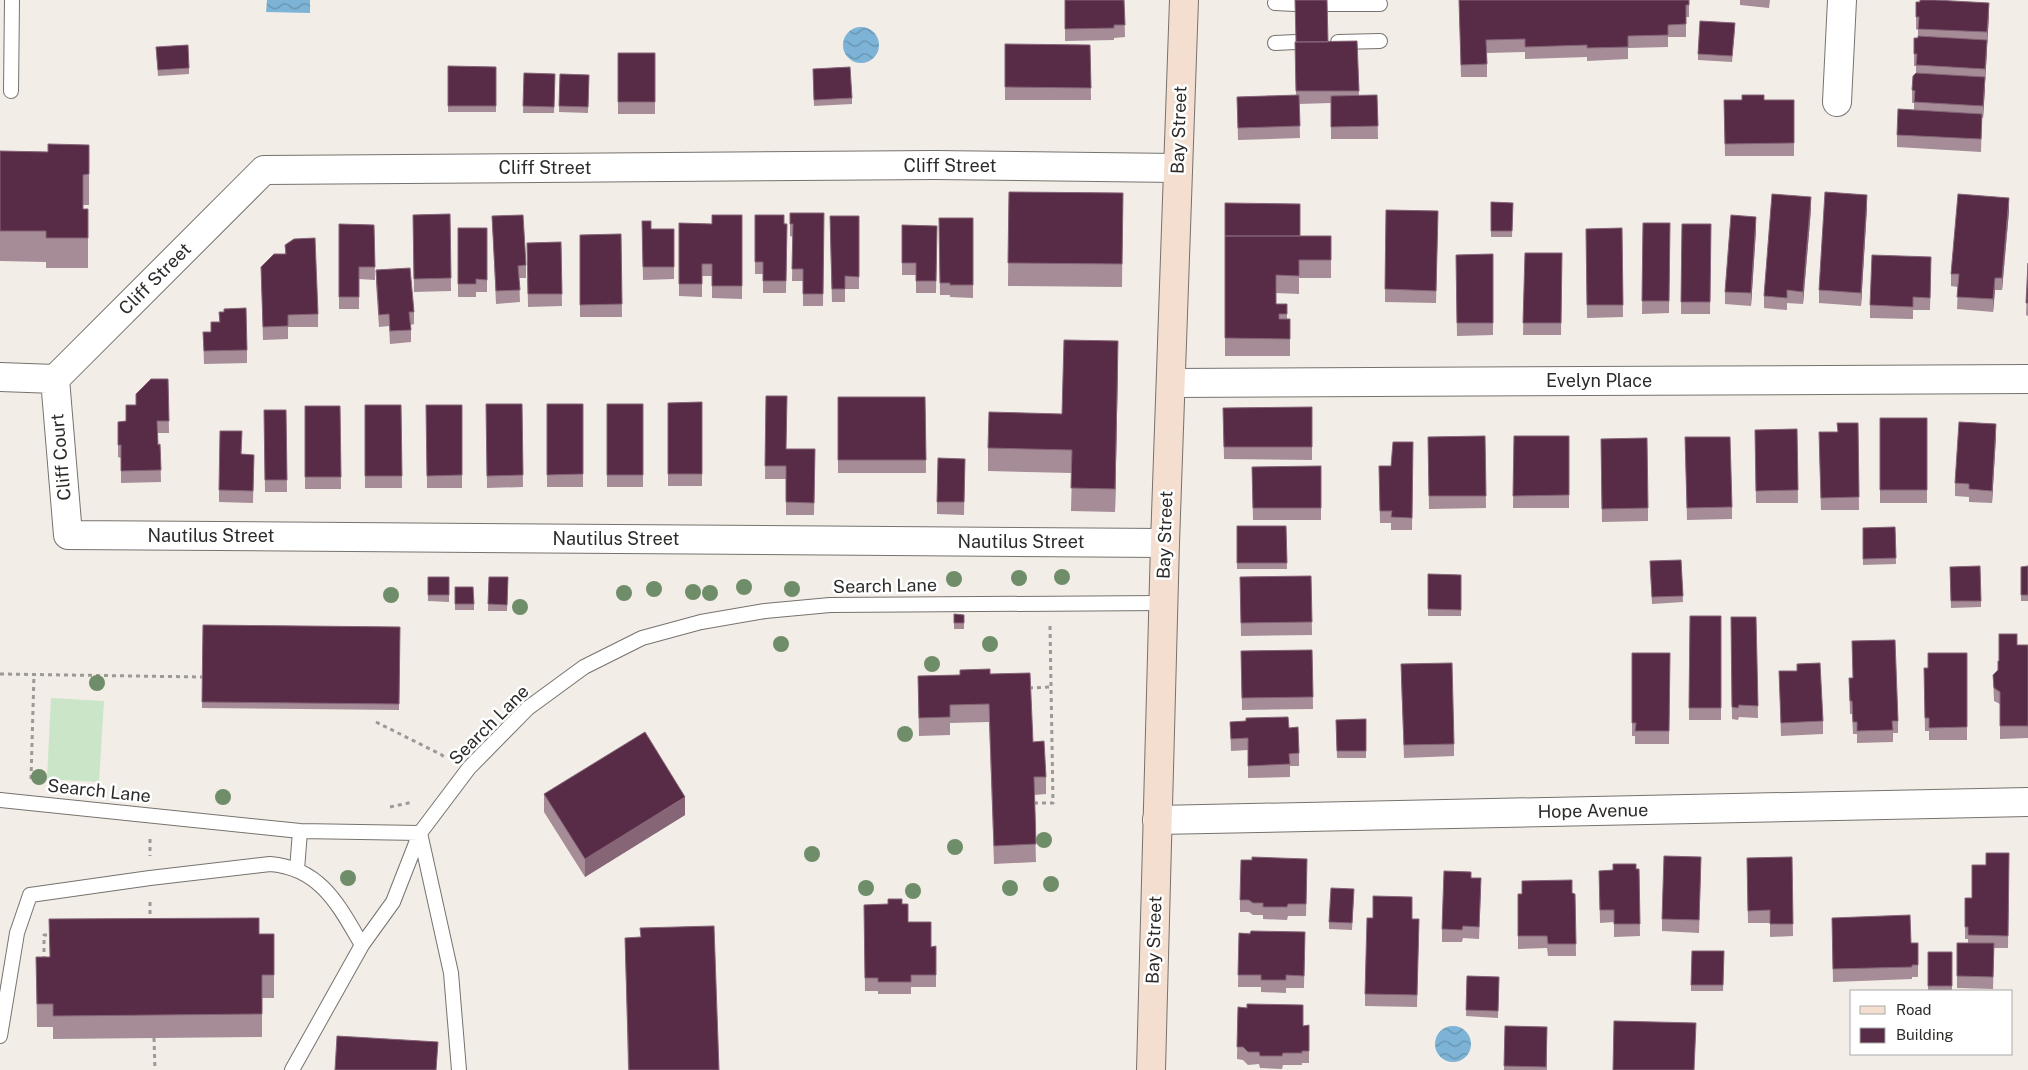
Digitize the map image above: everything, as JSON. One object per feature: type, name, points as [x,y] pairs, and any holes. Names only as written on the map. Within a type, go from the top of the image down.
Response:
[{"type":"main road","name":"Bay Street","points":[[1151,1070],[1163,603],[1184,0]]},
{"type":"street","points":[[1837,102],[1842,0]]},
{"type":"street","name":"Cliff Street","points":[[55,379],[264,170],[935,165],[1177,168]]},
{"type":"street","points":[[0,377],[55,379]]},
{"type":"street","name":"Cliff Court","points":[[55,379],[68,535]]},
{"type":"street","name":"Evelyn Place","points":[[1171,383],[2028,379]]},
{"type":"street","name":"Nautilus Street","points":[[68,535],[1165,543]]},
{"type":"street","name":"Hope Avenue","points":[[1157,820],[2028,802]]},
{"type":"lane","points":[[11,90],[12,0]]},
{"type":"lane","points":[[1275,3],[1295,4]]},
{"type":"lane","points":[[1327,4],[1380,4]]},
{"type":"lane","points":[[1328,42],[1380,41]]},
{"type":"lane","points":[[1275,43],[1296,42]]},
{"type":"lane","name":"Search Lane","points":[[0,800],[300,831],[420,833],[469,768],[528,708],[584,667],[642,638],[701,622],[765,611],[830,605],[1163,603]]},
{"type":"lane","points":[[297,870],[300,831]]},
{"type":"lane","points":[[292,1070],[362,945],[394,902],[420,833]]},
{"type":"lane","points":[[420,833],[451,973],[458,1070]]},
{"type":"lane","points":[[0,1036],[17,933],[30,895],[150,878],[270,864],[281,865],[303,872],[329,892],[362,945]]},
{"type":"path","points":[[1034,803],[1053,803],[1050,623]]},
{"type":"path","points":[[0,674],[202,677]]},
{"type":"path","points":[[31,803],[34,674]]},
{"type":"path","points":[[1024,688],[1051,687]]},
{"type":"path","points":[[376,722],[442,755],[447,765]]},
{"type":"path","points":[[384,808],[415,801]]},
{"type":"path","points":[[44,962],[44,935],[54,935]]},
{"type":"path","points":[[154,1038],[155,1070]]},
{"type":"green space","points":[[51,698],[104,701],[99,782],[47,779]]},
{"type":"water","points":[[267,0],[310,0],[310,13],[266,12]]},
{"type":"water","points":[[861,27],[874,32],[879,45],[874,58],[861,63],[848,58],[843,45],[848,32]]},
{"type":"water","points":[[1453,1026],[1460,1027],[1466,1031],[1470,1037],[1470,1051],[1466,1057],[1460,1061],[1453,1062],[1446,1061],[1440,1057],[1436,1051],[1435,1044],[1436,1037],[1440,1031],[1446,1027]]},
{"type":"building","points":[[1065,0],[1124,0],[1125,25],[1114,25],[1114,28],[1065,29]]},
{"type":"building","points":[[1295,0],[1327,0],[1328,42],[1296,42]]},
{"type":"building","points":[[1459,0],[1689,0],[1689,5],[1686,5],[1686,24],[1668,25],[1668,35],[1628,36],[1628,47],[1587,48],[1587,45],[1525,47],[1525,39],[1486,40],[1487,64],[1461,65]]},
{"type":"building","points":[[1920,0],[1989,3],[1987,32],[1918,29],[1919,17],[1916,17],[1916,2],[1920,2]]},
{"type":"building","points":[[1700,21],[1735,23],[1732,56],[1698,54]]},
{"type":"building","points":[[1918,36],[1987,40],[1985,69],[1916,65],[1917,54],[1914,54],[1914,38],[1918,38]]},
{"type":"building","points":[[1357,41],[1359,91],[1296,91],[1295,42]]},
{"type":"building","points":[[1005,44],[1090,45],[1091,88],[1005,87]]},
{"type":"building","points":[[188,45],[189,68],[158,70],[156,47]]},
{"type":"building","points":[[618,53],[655,53],[655,102],[618,102]]},
{"type":"building","points":[[448,66],[496,67],[496,106],[448,106]]},
{"type":"building","points":[[850,67],[852,98],[814,100],[813,69]]},
{"type":"building","points":[[524,73],[555,74],[554,107],[523,106]]},
{"type":"building","points":[[1916,73],[1985,77],[1983,106],[1914,102],[1915,91],[1912,90],[1913,76]]},
{"type":"building","points":[[560,74],[589,75],[588,107],[559,106]]},
{"type":"building","points":[[1299,95],[1300,126],[1238,128],[1237,97]]},
{"type":"building","points":[[1377,95],[1378,126],[1331,127],[1331,96]]},
{"type":"building","points":[[1742,95],[1764,95],[1764,100],[1794,100],[1794,143],[1725,144],[1724,100],[1742,100]]},
{"type":"building","points":[[1898,109],[1982,114],[1981,139],[1897,135]]},
{"type":"building","points":[[48,144],[89,145],[89,174],[83,175],[83,209],[88,209],[88,238],[46,238],[46,231],[0,231],[0,151],[48,152]]},
{"type":"building","points":[[1009,192],[1123,193],[1122,264],[1008,263]]},
{"type":"building","points":[[1825,192],[1867,195],[1861,293],[1819,290]]},
{"type":"building","points":[[1772,194],[1811,197],[1803,292],[1787,290],[1787,298],[1764,296]]},
{"type":"building","points":[[1958,194],[2009,198],[2002,278],[1995,278],[1993,299],[1957,297],[1959,274],[1951,274]]},
{"type":"building","points":[[1491,202],[1513,203],[1512,231],[1491,231]]},
{"type":"building","points":[[1225,203],[1300,204],[1300,236],[1225,236]]},
{"type":"building","points":[[1386,210],[1438,211],[1436,291],[1385,289]]},
{"type":"building","points":[[790,213],[824,213],[823,294],[803,294],[803,269],[792,269],[793,224],[790,224]]},
{"type":"building","points":[[450,214],[451,278],[414,279],[413,215]]},
{"type":"building","points":[[523,215],[526,265],[518,266],[520,290],[496,291],[492,216]]},
{"type":"building","points":[[712,215],[742,215],[742,286],[712,286],[712,264],[702,264],[702,284],[679,284],[679,223],[712,224]]},
{"type":"building","points":[[755,215],[784,215],[784,224],[787,224],[786,281],[763,281],[763,262],[755,262]]},
{"type":"building","points":[[1731,215],[1756,217],[1751,293],[1725,292]]},
{"type":"building","points":[[830,216],[859,216],[859,277],[845,276],[845,289],[832,289]]},
{"type":"building","points":[[939,218],[973,218],[973,285],[940,283]]},
{"type":"building","points":[[642,221],[651,221],[651,229],[674,229],[674,267],[643,267]]},
{"type":"building","points":[[1643,223],[1670,223],[1669,301],[1642,301]]},
{"type":"building","points":[[339,224],[374,225],[375,267],[359,267],[359,297],[339,297]]},
{"type":"building","points":[[1682,224],[1711,224],[1710,302],[1681,302]]},
{"type":"building","points":[[902,225],[937,226],[936,281],[916,281],[916,263],[902,263]]},
{"type":"building","points":[[458,228],[487,228],[487,280],[476,279],[476,284],[458,284]]},
{"type":"building","points":[[1622,228],[1623,305],[1587,305],[1586,229]]},
{"type":"building","points":[[621,234],[622,304],[580,305],[580,235]]},
{"type":"building","points":[[1225,236],[1331,236],[1331,260],[1299,260],[1299,276],[1276,275],[1276,304],[1287,304],[1287,314],[1279,314],[1279,319],[1290,319],[1290,339],[1225,338]]},
{"type":"building","points":[[315,238],[318,314],[288,315],[288,326],[263,327],[261,267],[274,254],[286,254],[285,245],[294,239]]},
{"type":"building","points":[[561,242],[562,294],[528,294],[527,243]]},
{"type":"building","points":[[1525,253],[1562,253],[1561,323],[1523,323]]},
{"type":"building","points":[[1493,254],[1493,323],[1457,323],[1456,255]]},
{"type":"building","points":[[1872,255],[1931,257],[1930,298],[1913,297],[1913,307],[1870,305]]},
{"type":"building","points":[[2028,263],[2028,303],[2026,303]]},
{"type":"building","points":[[410,268],[414,312],[409,312],[411,330],[390,331],[389,314],[379,315],[376,270]]},
{"type":"building","points":[[246,308],[247,350],[204,351],[203,332],[211,332],[211,322],[220,322],[219,312],[224,312],[224,309]]},
{"type":"building","points":[[1064,340],[1118,341],[1115,489],[1071,488],[1072,450],[988,448],[989,412],[1062,414]]},
{"type":"building","points":[[151,379],[168,379],[169,421],[157,421],[161,470],[121,471],[121,445],[118,445],[118,422],[126,421],[126,405],[136,405],[136,394]]},
{"type":"building","points":[[766,396],[787,396],[786,449],[815,449],[814,503],[786,502],[786,466],[765,466]]},
{"type":"building","points":[[838,397],[925,397],[926,460],[838,460]]},
{"type":"building","points":[[702,402],[702,474],[668,474],[668,403]]},
{"type":"building","points":[[486,404],[522,404],[523,475],[487,476]]},
{"type":"building","points":[[547,404],[583,404],[583,474],[547,475]]},
{"type":"building","points":[[607,404],[643,404],[643,475],[607,475]]},
{"type":"building","points":[[365,405],[401,405],[402,476],[365,476]]},
{"type":"building","points":[[426,405],[462,405],[462,475],[427,476]]},
{"type":"building","points":[[305,406],[340,406],[341,477],[305,477]]},
{"type":"building","points":[[1312,407],[1312,447],[1224,447],[1223,408]]},
{"type":"building","points":[[264,410],[286,410],[287,480],[265,480]]},
{"type":"building","points":[[1880,418],[1927,418],[1927,490],[1880,490]]},
{"type":"building","points":[[1959,422],[1996,424],[1992,491],[1969,489],[1969,484],[1955,483]]},
{"type":"building","points":[[1837,423],[1858,423],[1859,497],[1821,498],[1819,432],[1838,432]]},
{"type":"building","points":[[1797,429],[1798,490],[1756,491],[1755,430]]},
{"type":"building","points":[[220,431],[242,431],[241,454],[254,455],[253,491],[219,490]]},
{"type":"building","points":[[1485,436],[1486,496],[1429,496],[1428,437]]},
{"type":"building","points":[[1514,436],[1569,436],[1569,495],[1513,496]]},
{"type":"building","points":[[1685,437],[1730,437],[1732,507],[1687,508]]},
{"type":"building","points":[[1647,438],[1648,508],[1602,509],[1601,439]]},
{"type":"building","points":[[1393,442],[1413,442],[1412,518],[1391,517],[1392,511],[1380,511],[1379,466],[1391,466]]},
{"type":"building","points":[[938,458],[965,459],[964,502],[937,502]]},
{"type":"building","points":[[1321,466],[1321,508],[1253,508],[1252,467]]},
{"type":"building","points":[[1237,526],[1286,526],[1287,563],[1237,563]]},
{"type":"building","points":[[1895,527],[1896,558],[1863,559],[1863,528]]},
{"type":"building","points":[[1681,560],[1683,596],[1652,597],[1650,561]]},
{"type":"building","points":[[1980,566],[1981,601],[1951,601],[1950,567]]},
{"type":"building","points":[[2028,566],[2028,595],[2021,595],[2021,567]]},
{"type":"building","points":[[1428,574],[1461,575],[1461,610],[1428,609]]},
{"type":"building","points":[[1311,576],[1312,622],[1241,623],[1240,577]]},
{"type":"building","points":[[428,577],[449,577],[449,595],[428,595]]},
{"type":"building","points":[[489,577],[508,577],[507,605],[488,604]]},
{"type":"building","points":[[455,587],[473,587],[474,604],[455,604]]},
{"type":"building","points":[[954,614],[964,615],[964,623],[954,623]]},
{"type":"building","points":[[1690,616],[1721,616],[1721,708],[1689,708]]},
{"type":"building","points":[[1731,617],[1756,617],[1758,706],[1739,705],[1738,708],[1732,707]]},
{"type":"building","points":[[203,625],[400,627],[399,704],[202,702]]},
{"type":"building","points":[[1999,634],[2017,634],[2017,645],[2028,645],[2028,726],[2000,726],[2000,692],[1994,688],[1993,675],[1998,670]]},
{"type":"building","points":[[1895,640],[1898,721],[1892,721],[1893,730],[1857,731],[1857,722],[1853,722],[1852,701],[1850,701],[1849,678],[1853,678],[1852,641]]},
{"type":"building","points":[[1312,650],[1313,697],[1242,698],[1241,651]]},
{"type":"building","points":[[1632,653],[1670,653],[1669,731],[1635,731],[1636,723],[1632,723]]},
{"type":"building","points":[[1928,653],[1967,653],[1967,727],[1929,728],[1929,718],[1925,718],[1924,668],[1928,668]]},
{"type":"building","points":[[1452,663],[1454,744],[1404,745],[1401,664]]},
{"type":"building","points":[[1820,663],[1823,721],[1781,723],[1779,671],[1797,671],[1797,664]]},
{"type":"building","points":[[990,669],[990,674],[1030,673],[1033,742],[1044,741],[1046,777],[1034,777],[1036,844],[994,846],[989,704],[950,705],[950,717],[919,718],[918,676],[960,675],[960,670]]},
{"type":"building","points":[[1288,717],[1289,728],[1298,727],[1299,753],[1289,754],[1290,764],[1248,766],[1248,738],[1231,739],[1230,722],[1246,721],[1246,718]]},
{"type":"building","points":[[1366,719],[1366,751],[1337,751],[1336,720]]},
{"type":"building","points":[[645,732],[685,797],[585,859],[544,794]]},
{"type":"building","points":[[1986,853],[2009,853],[2008,936],[1968,935],[1968,927],[1965,927],[1965,898],[1972,898],[1972,865],[1986,865]]},
{"type":"building","points":[[1664,856],[1701,857],[1699,920],[1662,919]]},
{"type":"building","points":[[1252,857],[1307,859],[1306,904],[1288,904],[1287,907],[1263,907],[1263,903],[1240,900],[1241,860],[1252,860]]},
{"type":"building","points":[[1792,857],[1793,924],[1770,924],[1770,910],[1748,911],[1747,858]]},
{"type":"building","points":[[1613,864],[1636,864],[1636,869],[1639,869],[1640,924],[1614,924],[1614,910],[1600,910],[1599,871],[1613,870]]},
{"type":"building","points":[[1444,871],[1471,872],[1471,878],[1481,878],[1479,927],[1463,926],[1462,930],[1442,929]]},
{"type":"building","points":[[1572,880],[1572,893],[1575,894],[1576,944],[1548,944],[1547,936],[1518,936],[1518,894],[1522,894],[1522,881]]},
{"type":"building","points":[[1331,888],[1354,889],[1352,923],[1329,922]]},
{"type":"building","points":[[1373,896],[1412,897],[1412,919],[1419,919],[1417,995],[1365,994],[1367,918],[1373,918]]},
{"type":"building","points":[[888,899],[902,899],[902,904],[908,904],[908,922],[931,922],[931,947],[936,946],[936,975],[911,975],[911,982],[878,982],[878,978],[865,978],[864,905],[888,904]]},
{"type":"building","points":[[1910,915],[1911,943],[1918,943],[1918,965],[1912,965],[1912,967],[1833,969],[1832,918]]},
{"type":"building","points":[[259,918],[259,934],[274,934],[274,975],[262,975],[262,1014],[53,1016],[53,1004],[37,1004],[36,957],[50,957],[49,919]]},
{"type":"building","points":[[714,926],[719,1070],[629,1070],[625,938],[641,937],[640,928]]},
{"type":"building","points":[[1251,931],[1305,932],[1304,976],[1286,975],[1286,980],[1261,980],[1261,975],[1238,975],[1239,933],[1250,934]]},
{"type":"building","points":[[1957,943],[1994,943],[1993,977],[1957,976]]},
{"type":"building","points":[[1692,951],[1724,951],[1723,985],[1691,985]]},
{"type":"building","points":[[1928,952],[1952,952],[1952,986],[1928,986]]},
{"type":"building","points":[[1467,976],[1499,977],[1498,1011],[1466,1010]]},
{"type":"building","points":[[1247,1004],[1303,1005],[1303,1026],[1309,1025],[1309,1051],[1283,1053],[1282,1056],[1260,1056],[1259,1052],[1248,1052],[1243,1047],[1237,1047],[1238,1007],[1247,1008]]},
{"type":"building","points":[[1614,1021],[1696,1023],[1694,1070],[1613,1070]]},
{"type":"building","points":[[1505,1026],[1547,1027],[1546,1067],[1504,1066]]},
{"type":"building","points":[[337,1036],[438,1042],[436,1070],[335,1070]]}]
